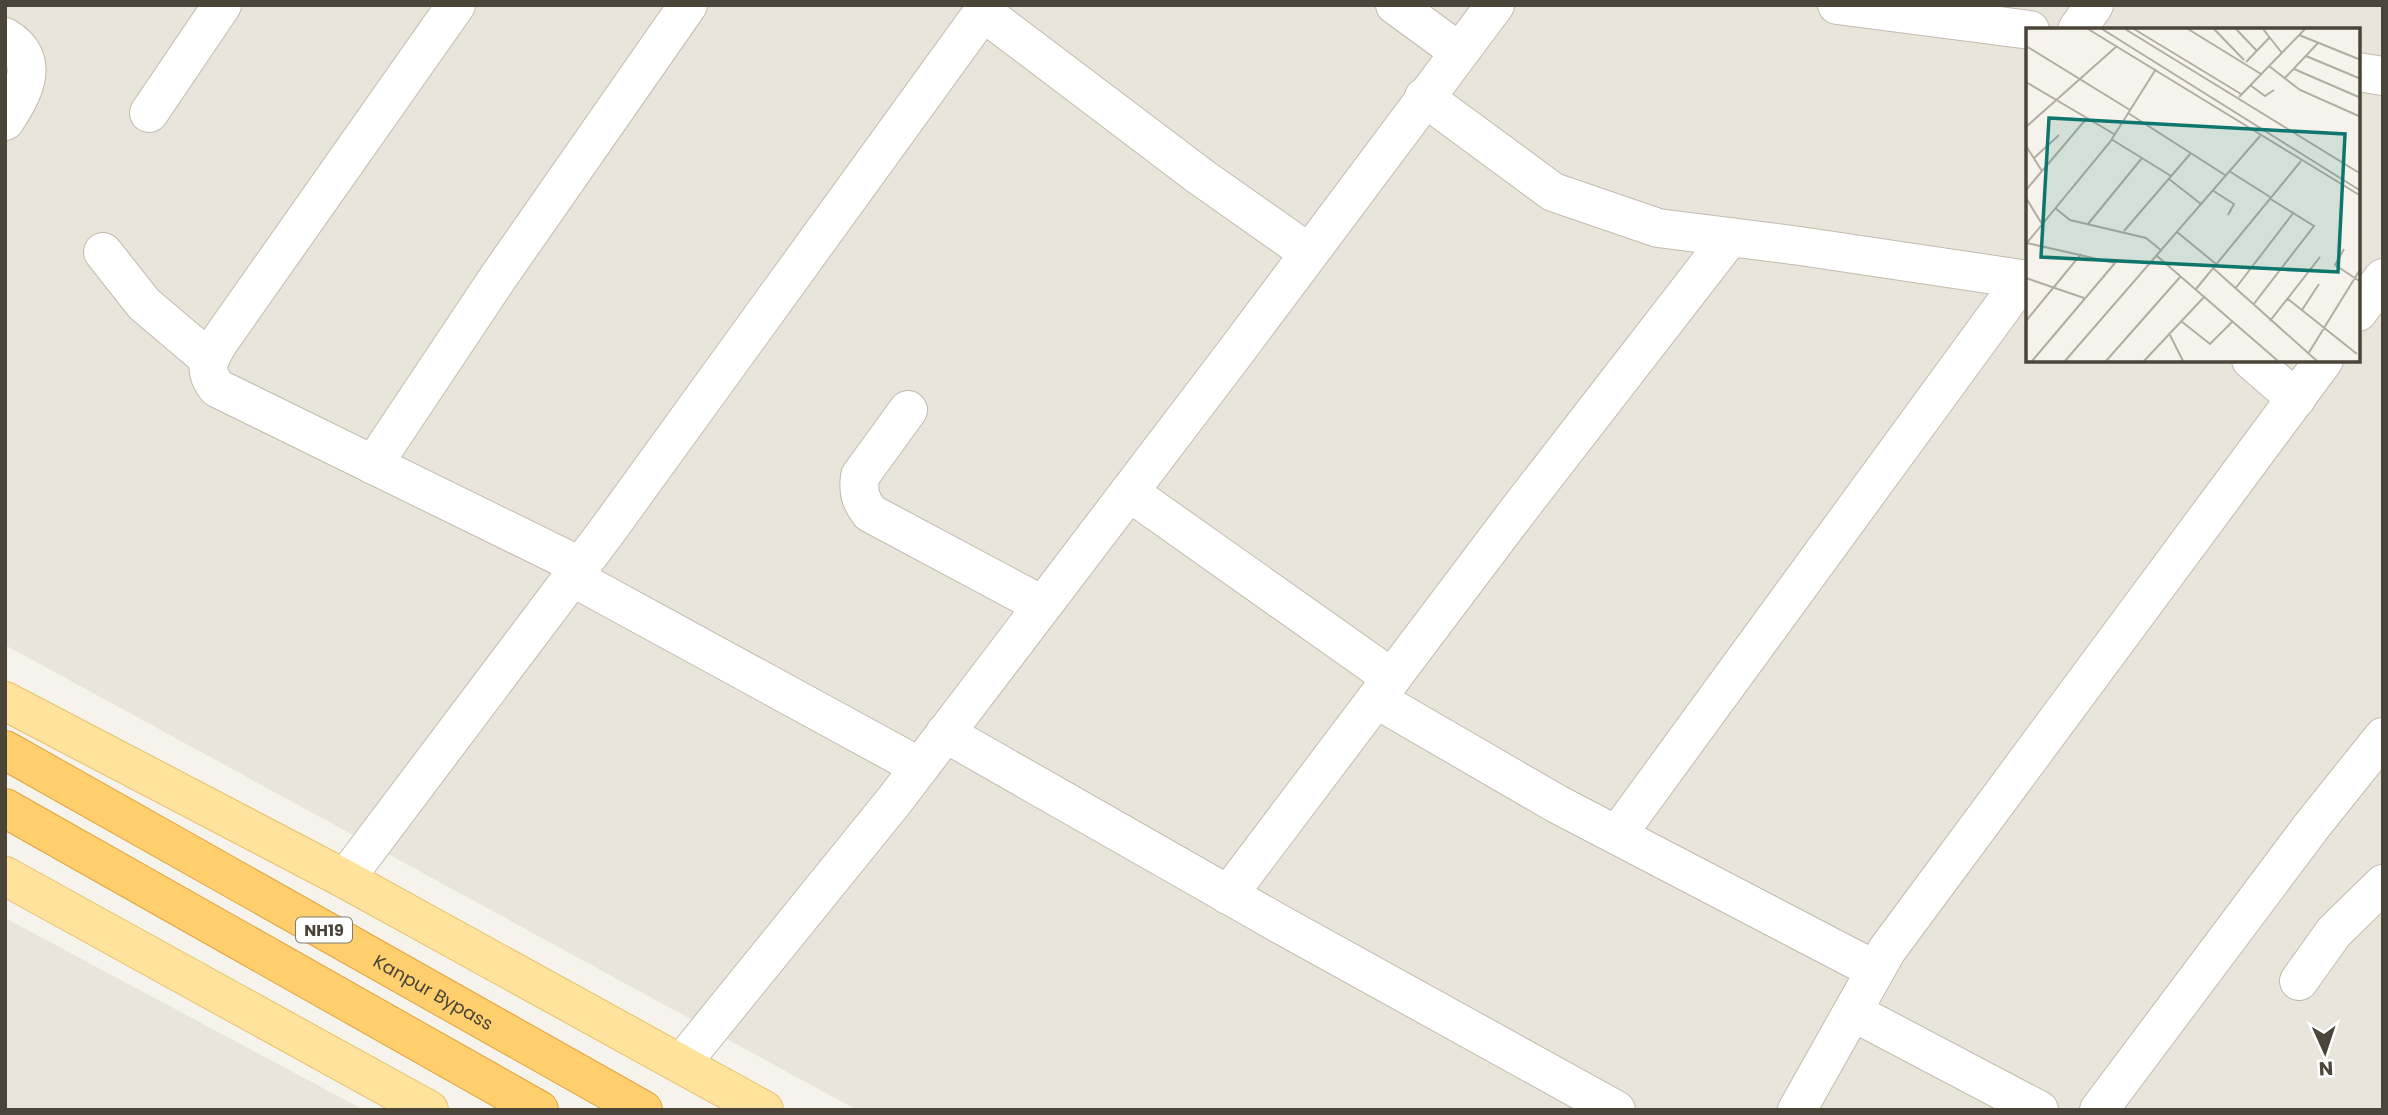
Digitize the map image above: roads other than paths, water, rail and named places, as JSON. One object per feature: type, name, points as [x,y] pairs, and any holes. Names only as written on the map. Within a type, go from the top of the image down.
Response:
[{"type":"highway","name":"Kanpur Bypass","points":[[5,750],[643,1110]]},
{"type":"highway","name":"NH19","points":[[5,808],[539,1110]]},
{"type":"main road","points":[[5,701],[345,879],[764,1110]]},
{"type":"main road","points":[[5,876],[429,1110]]},
{"type":"street","points":[[149,113],[222,5]]},
{"type":"street","points":[[456,5],[219,342],[209,359],[209,377],[218,388],[373,465],[576,572],[920,767]]},
{"type":"street","points":[[373,465],[497,279],[688,5]]},
{"type":"street","points":[[1395,5],[1458,51]]},
{"type":"street","points":[[681,1064],[920,767],[1494,5]]},
{"type":"street","points":[[1837,5],[2026,29]]},
{"type":"street","points":[[2078,28],[2094,5]]},
{"type":"street","points":[[345,879],[576,572],[986,9],[1201,177],[1309,253]]},
{"type":"street","points":[[5,37],[13,42],[25,57],[28,70],[17,104],[5,121]]},
{"type":"street","points":[[2360,72],[2383,76]]},
{"type":"street","points":[[1424,97],[1553,192],[1658,228],[2025,279],[1617,835]]},
{"type":"street","points":[[1228,894],[1730,237]]},
{"type":"street","points":[[103,252],[144,304],[209,359]]},
{"type":"street","points":[[2360,309],[2383,278]]},
{"type":"street","points":[[2253,362],[2296,399]]},
{"type":"street","points":[[1797,1110],[1895,939],[2323,362]]},
{"type":"street","points":[[908,410],[860,476],[861,501],[870,513],[1042,605]]},
{"type":"street","points":[[1129,492],[1384,689],[1558,804],[1875,970]]},
{"type":"street","points":[[945,733],[1616,1110]]},
{"type":"street","points":[[2099,1110],[2311,827],[2383,737]]},
{"type":"street","points":[[2299,981],[2334,932],[2383,884]]},
{"type":"street","points":[[1853,1012],[2039,1110]]}]
